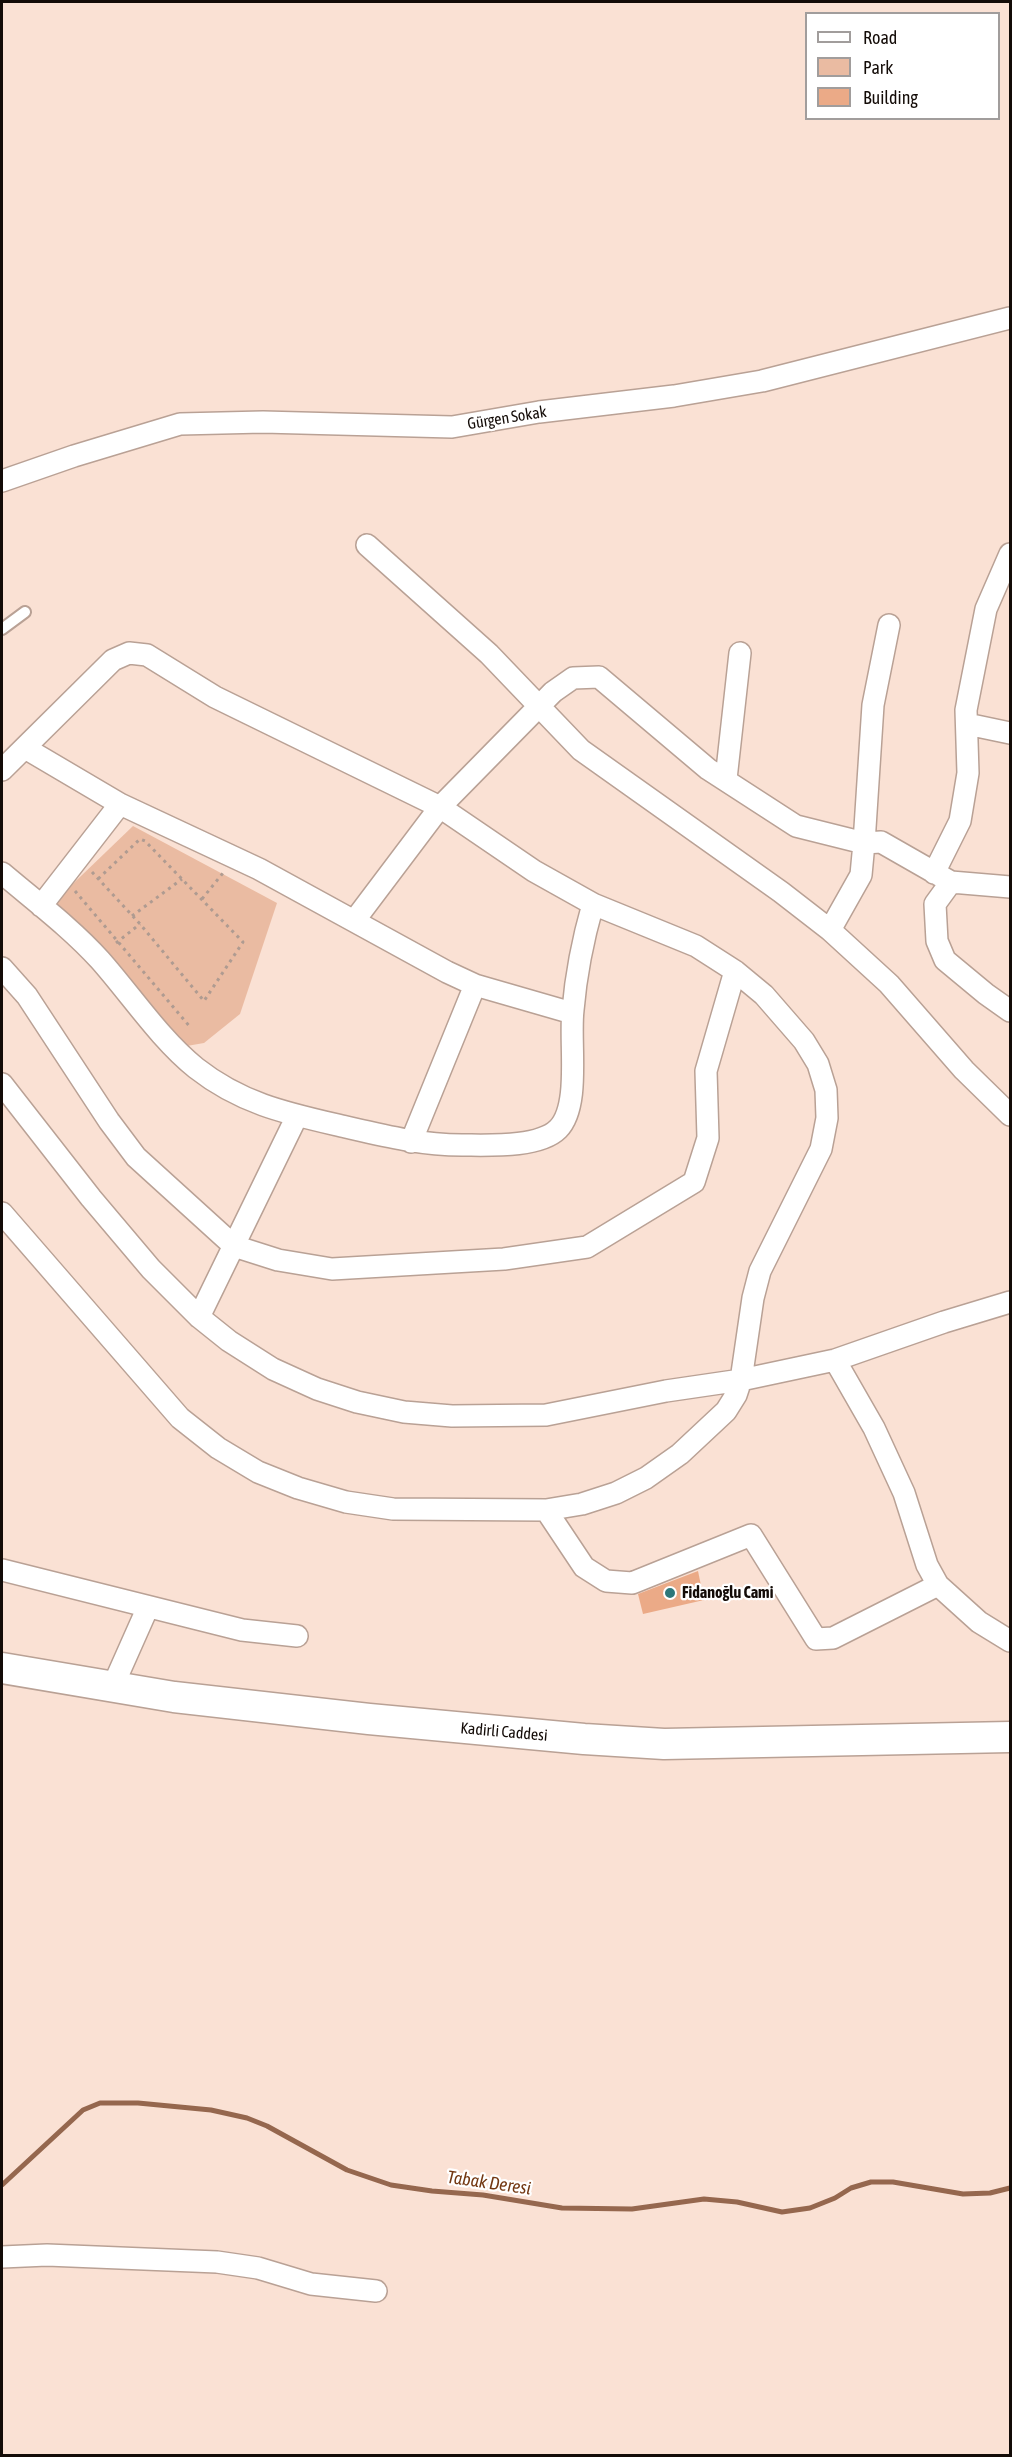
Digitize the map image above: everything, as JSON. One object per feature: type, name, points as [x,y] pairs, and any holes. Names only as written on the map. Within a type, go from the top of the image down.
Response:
[{"type":"main road","name":"Kadirli Caddesi","points":[[2,1668],[174,1697],[369,1719],[584,1739],[664,1744],[1011,1737]]},
{"type":"street","name":"Gürgen Sokak","points":[[2,481],[74,456],[180,424],[262,422],[452,427],[539,412],[674,396],[762,381],[1011,318]]},
{"type":"street","points":[[367,544],[489,654],[581,750],[781,892],[830,930],[890,984],[964,1070],[1011,1115]]},
{"type":"street","points":[[1011,554],[986,609],[966,710],[968,773],[960,821],[935,904],[938,941],[945,960],[986,994],[1011,1011]]},
{"type":"street","points":[[830,930],[861,875],[873,705],[889,625]]},
{"type":"street","points":[[2,770],[113,660],[129,653],[147,655],[214,697],[440,807],[534,871],[593,904],[696,946],[735,971],[764,995],[804,1041],[818,1064],[826,1090],[827,1118],[821,1149],[760,1272],[753,1298],[741,1380],[736,1395],[726,1411],[680,1454],[646,1478],[616,1493],[582,1504],[546,1510],[393,1509],[346,1502],[298,1488],[258,1472],[218,1448],[180,1418],[2,1213]]},
{"type":"street","points":[[726,779],[740,653]]},
{"type":"street","points":[[354,921],[440,807],[553,692],[573,678],[599,677],[708,769],[796,826],[864,843],[881,842],[942,878],[1011,888]]},
{"type":"street","points":[[967,724],[1011,733]]},
{"type":"street","points":[[25,748],[120,804],[235,858],[447,972],[476,984],[572,1013]]},
{"type":"street","points":[[41,906],[120,804]]},
{"type":"street","points":[[2,873],[98,957],[170,1042],[195,1067],[220,1085],[250,1101],[297,1116],[411,1142],[444,1145],[526,1143],[545,1139],[558,1130],[567,1116],[571,1096],[572,1013],[581,944],[593,904]]},
{"type":"street","points":[[2,968],[27,996],[109,1121],[136,1157],[234,1246],[278,1260],[332,1269],[504,1259],[588,1247],[694,1182],[708,1138],[706,1071],[735,971]]},
{"type":"street","points":[[411,1142],[476,984]]},
{"type":"street","points":[[2,1084],[91,1198],[151,1269],[199,1317],[229,1341],[273,1369],[317,1389],[357,1402],[404,1412],[463,1416],[546,1415],[666,1391],[741,1380],[835,1360],[944,1322],[1011,1302]]},
{"type":"street","points":[[199,1317],[297,1116]]},
{"type":"street","points":[[835,1360],[874,1428],[904,1493],[927,1565],[938,1585],[979,1622],[1011,1641]]},
{"type":"street","points":[[546,1510],[584,1568],[606,1581],[632,1583],[751,1535],[816,1639],[833,1638],[938,1585]]},
{"type":"street","points":[[2,1570],[242,1630],[297,1636]]},
{"type":"street","points":[[112,1688],[148,1607]]},
{"type":"street","points":[[2,2257],[47,2255],[218,2262],[258,2268],[311,2284],[376,2291]]},
{"type":"lane","points":[[2,628],[25,612]]},
{"type":"path","points":[[92,872],[98,879],[132,916],[140,924],[204,1000],[243,942],[146,841],[140,839],[98,879]]},
{"type":"path","points":[[202,899],[235,858]]},
{"type":"path","points":[[132,916],[182,879]]},
{"type":"path","points":[[74,890],[191,1028]]},
{"type":"path","points":[[98,957],[140,924]]},
{"type":"green space","points":[[133,826],[277,903],[240,1014],[204,1043],[175,1048],[55,901]]},
{"type":"building","name":"Fidanoğlu Cami","points":[[698,1571],[704,1600],[643,1614],[638,1594]]},
{"type":"waterway","name":"Tabak Deresi","points":[[2,2185],[83,2110],[100,2103],[138,2103],[211,2110],[247,2118],[267,2126],[347,2170],[391,2185],[483,2195],[562,2208],[632,2209],[704,2199],[737,2202],[782,2212],[810,2208],[835,2198],[851,2188],[871,2182],[893,2182],[963,2194],[990,2193],[1010,2188]]},
{"type":"place","name":"Fidanoğlu Cami","points":[[670,1593]]}]
